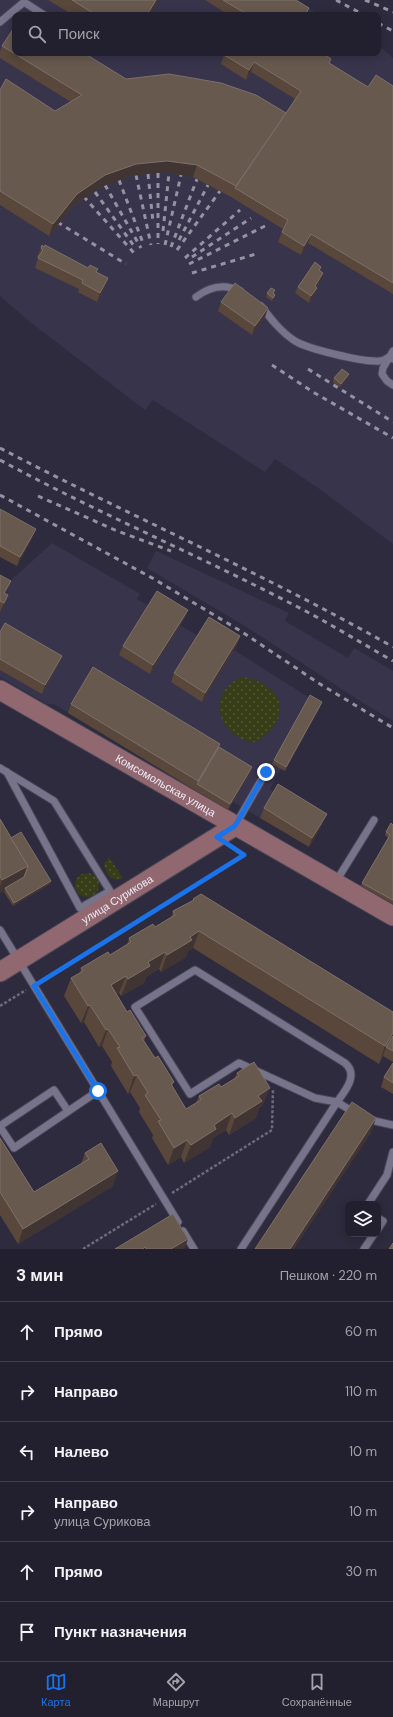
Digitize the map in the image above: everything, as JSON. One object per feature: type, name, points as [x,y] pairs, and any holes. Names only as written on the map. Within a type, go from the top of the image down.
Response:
[{"type":"main road","name":"Комсомольская улица","points":[[0,690],[393,916]]},
{"type":"main road","name":"улица Сурикова","points":[[0,972],[235,826]]},
{"type":"lane","points":[[0,22],[24,2],[39,12]]},
{"type":"lane","points":[[196,297],[208,289],[221,286],[238,289],[245,294]]},
{"type":"lane","points":[[256,301],[279,328],[297,342],[314,349],[369,360],[381,361],[392,356]]},
{"type":"lane","points":[[392,356],[382,374],[387,381],[393,385]]},
{"type":"lane","points":[[0,768],[7,772],[54,801],[110,891],[80,908],[7,772]]},
{"type":"lane","points":[[235,826],[266,772]]},
{"type":"lane","points":[[335,883],[374,820]]},
{"type":"lane","points":[[0,930],[194,1249]]},
{"type":"lane","points":[[241,1249],[337,1102],[351,1079],[347,1065],[195,970],[135,1006],[190,1094],[239,1063],[315,1098],[337,1102],[369,1120],[393,1125]]},
{"type":"lane","points":[[68,1111],[54,1090],[0,1127],[14,1148],[98,1091]]},
{"type":"lane","points":[[370,1201],[387,1176],[393,1152]]},
{"type":"lane","points":[[364,1249],[372,1237]]},
{"type":"path","points":[[0,1006],[244,855],[217,837]]},
{"type":"path","points":[[83,1249],[272,1130],[273,1079]]},
{"type":"shaded area","points":[[0,0],[297,0],[315,12],[12,12],[12,56],[381,56],[381,48],[393,58],[393,544],[321,490],[275,459],[265,472],[153,400],[145,410],[30,322],[0,296]]},
{"type":"shaded area","points":[[52,543],[140,594],[137,599],[203,639],[207,633],[321,705],[285,771],[281,769],[270,789],[275,793],[260,818],[233,802],[228,810],[54,704],[47,704],[0,677],[0,586],[7,584]]},
{"type":"shaded area","points":[[156,551],[289,613],[285,621],[348,658],[354,648],[393,671],[393,721],[240,623],[147,568]]},
{"type":"green space","points":[[241,677],[256,680],[267,686],[275,694],[279,703],[280,713],[276,723],[268,733],[256,742],[249,742],[238,737],[224,723],[221,715],[221,698],[225,690]]},
{"type":"green space","points":[[109,857],[123,878],[113,879],[106,872],[104,864]]},
{"type":"green space","points":[[87,873],[95,877],[99,885],[95,893],[87,897],[79,893],[75,885],[79,877]]},
{"type":"building","points":[[72,0],[156,0],[149,12],[91,12]]},
{"type":"building","points":[[223,0],[296,0],[309,8],[307,12],[243,12]]},
{"type":"building","points":[[12,31],[12,52],[2,46]]},
{"type":"building","points":[[18,56],[89,56],[126,79],[169,74],[221,83],[256,95],[286,113],[236,186],[197,165],[167,161],[136,164],[105,175],[77,194],[53,224],[0,191],[0,90],[6,79],[55,111],[82,95]]},
{"type":"building","points":[[226,56],[327,56],[331,59],[329,63],[368,87],[376,75],[393,86],[393,283],[311,234],[304,246],[282,232],[288,220],[235,188],[301,91],[254,62],[249,70]]},
{"type":"building","points":[[42,245],[44,247],[45,245],[88,268],[90,265],[98,269],[96,272],[108,278],[100,293],[82,283],[83,280],[38,258],[43,250],[41,248]]},
{"type":"building","points":[[315,262],[321,267],[319,270],[323,273],[315,286],[317,288],[311,296],[298,287]]},
{"type":"building","points":[[235,283],[268,308],[255,326],[221,302]]},
{"type":"building","points":[[271,288],[275,290],[273,293],[275,295],[273,298],[267,293]]},
{"type":"building","points":[[342,369],[349,374],[341,384],[334,378]]},
{"type":"building","points":[[0,509],[36,529],[20,557],[0,546]]},
{"type":"building","points":[[0,575],[11,581],[4,593],[8,595],[4,603],[0,601]]},
{"type":"building","points":[[157,591],[188,610],[153,665],[123,646]]},
{"type":"building","points":[[209,617],[240,636],[205,693],[174,673]]},
{"type":"building","points":[[5,623],[62,656],[45,685],[0,659],[0,632]]},
{"type":"building","points":[[93,667],[220,744],[198,781],[71,704]]},
{"type":"building","points":[[310,695],[322,702],[286,767],[274,760]]},
{"type":"building","points":[[219,747],[252,767],[230,804],[197,784]]},
{"type":"building","points":[[278,784],[327,814],[312,838],[264,808]]},
{"type":"building","points":[[0,819],[28,866],[2,880],[0,876]]},
{"type":"building","points":[[391,823],[393,825],[393,900],[362,883],[390,835],[386,832]]},
{"type":"building","points":[[21,832],[51,881],[14,903],[5,888],[24,877],[28,866],[11,838]]},
{"type":"building","points":[[201,894],[393,1012],[393,1033],[385,1046],[199,931],[190,937],[192,940],[167,955],[165,952],[148,962],[150,966],[128,979],[126,976],[111,985],[127,1012],[130,1010],[146,1036],[142,1038],[155,1058],[158,1056],[174,1082],[171,1084],[186,1109],[201,1100],[199,1096],[219,1084],[221,1087],[239,1076],[237,1073],[254,1062],[270,1088],[258,1096],[262,1101],[235,1118],[232,1113],[214,1125],[216,1129],[191,1145],[187,1140],[174,1148],[158,1121],[161,1120],[145,1095],[148,1093],[137,1075],[134,1076],[117,1048],[120,1047],[108,1029],[106,1030],[90,1005],[88,1006],[71,978],[83,971],[81,968],[108,952],[110,955],[131,942],[129,938],[153,924],[155,927],[175,915],[173,911],[194,900],[193,899]]},
{"type":"building","points":[[393,1036],[393,1051],[386,1047]]},
{"type":"building","points":[[393,1063],[393,1083],[384,1077]]},
{"type":"building","points":[[352,1102],[376,1118],[290,1249],[255,1249]]},
{"type":"building","points":[[0,1138],[34,1192],[89,1159],[85,1153],[101,1143],[118,1171],[23,1229],[0,1192]]},
{"type":"building","points":[[173,1214],[188,1239],[171,1249],[146,1249],[145,1247],[143,1249],[115,1249]]},
{"type":"building","points":[[393,1243],[393,1249],[389,1249]]},
{"type":"railway","points":[[336,0],[358,12]]},
{"type":"railway","points":[[365,0],[393,12]]},
{"type":"railway","points":[[381,25],[393,31]]},
{"type":"railway","points":[[158,173],[158,244]]},
{"type":"railway","points":[[163,231],[169,173]]},
{"type":"railway","points":[[148,174],[153,222]]},
{"type":"railway","points":[[136,175],[151,245]]},
{"type":"railway","points":[[165,245],[181,175]]},
{"type":"railway","points":[[171,247],[197,179]]},
{"type":"railway","points":[[119,180],[143,243]]},
{"type":"railway","points":[[105,185],[141,248]]},
{"type":"railway","points":[[179,240],[208,185]]},
{"type":"railway","points":[[77,189],[134,253]]},
{"type":"railway","points":[[177,250],[220,191]]},
{"type":"railway","points":[[95,192],[134,246]]},
{"type":"railway","points":[[185,258],[240,210]]},
{"type":"railway","points":[[49,217],[126,264]]},
{"type":"railway","points":[[192,257],[251,218]]},
{"type":"railway","points":[[189,264],[265,226]]},
{"type":"railway","points":[[192,273],[256,254]]},
{"type":"railway","points":[[272,365],[313,392],[393,438]]},
{"type":"railway","points":[[308,369],[393,422]]},
{"type":"railway","points":[[0,448],[98,498],[247,570],[345,620],[393,647]]},
{"type":"railway","points":[[0,460],[71,497],[288,602],[328,623],[393,661]]},
{"type":"railway","points":[[0,495],[154,579],[239,630],[320,684],[393,728]]},
{"type":"railway","points":[[38,496],[115,530],[171,551]]},
{"type":"route","points":[[98,1091],[34,986],[244,855],[217,837],[235,826],[266,772]]}]
